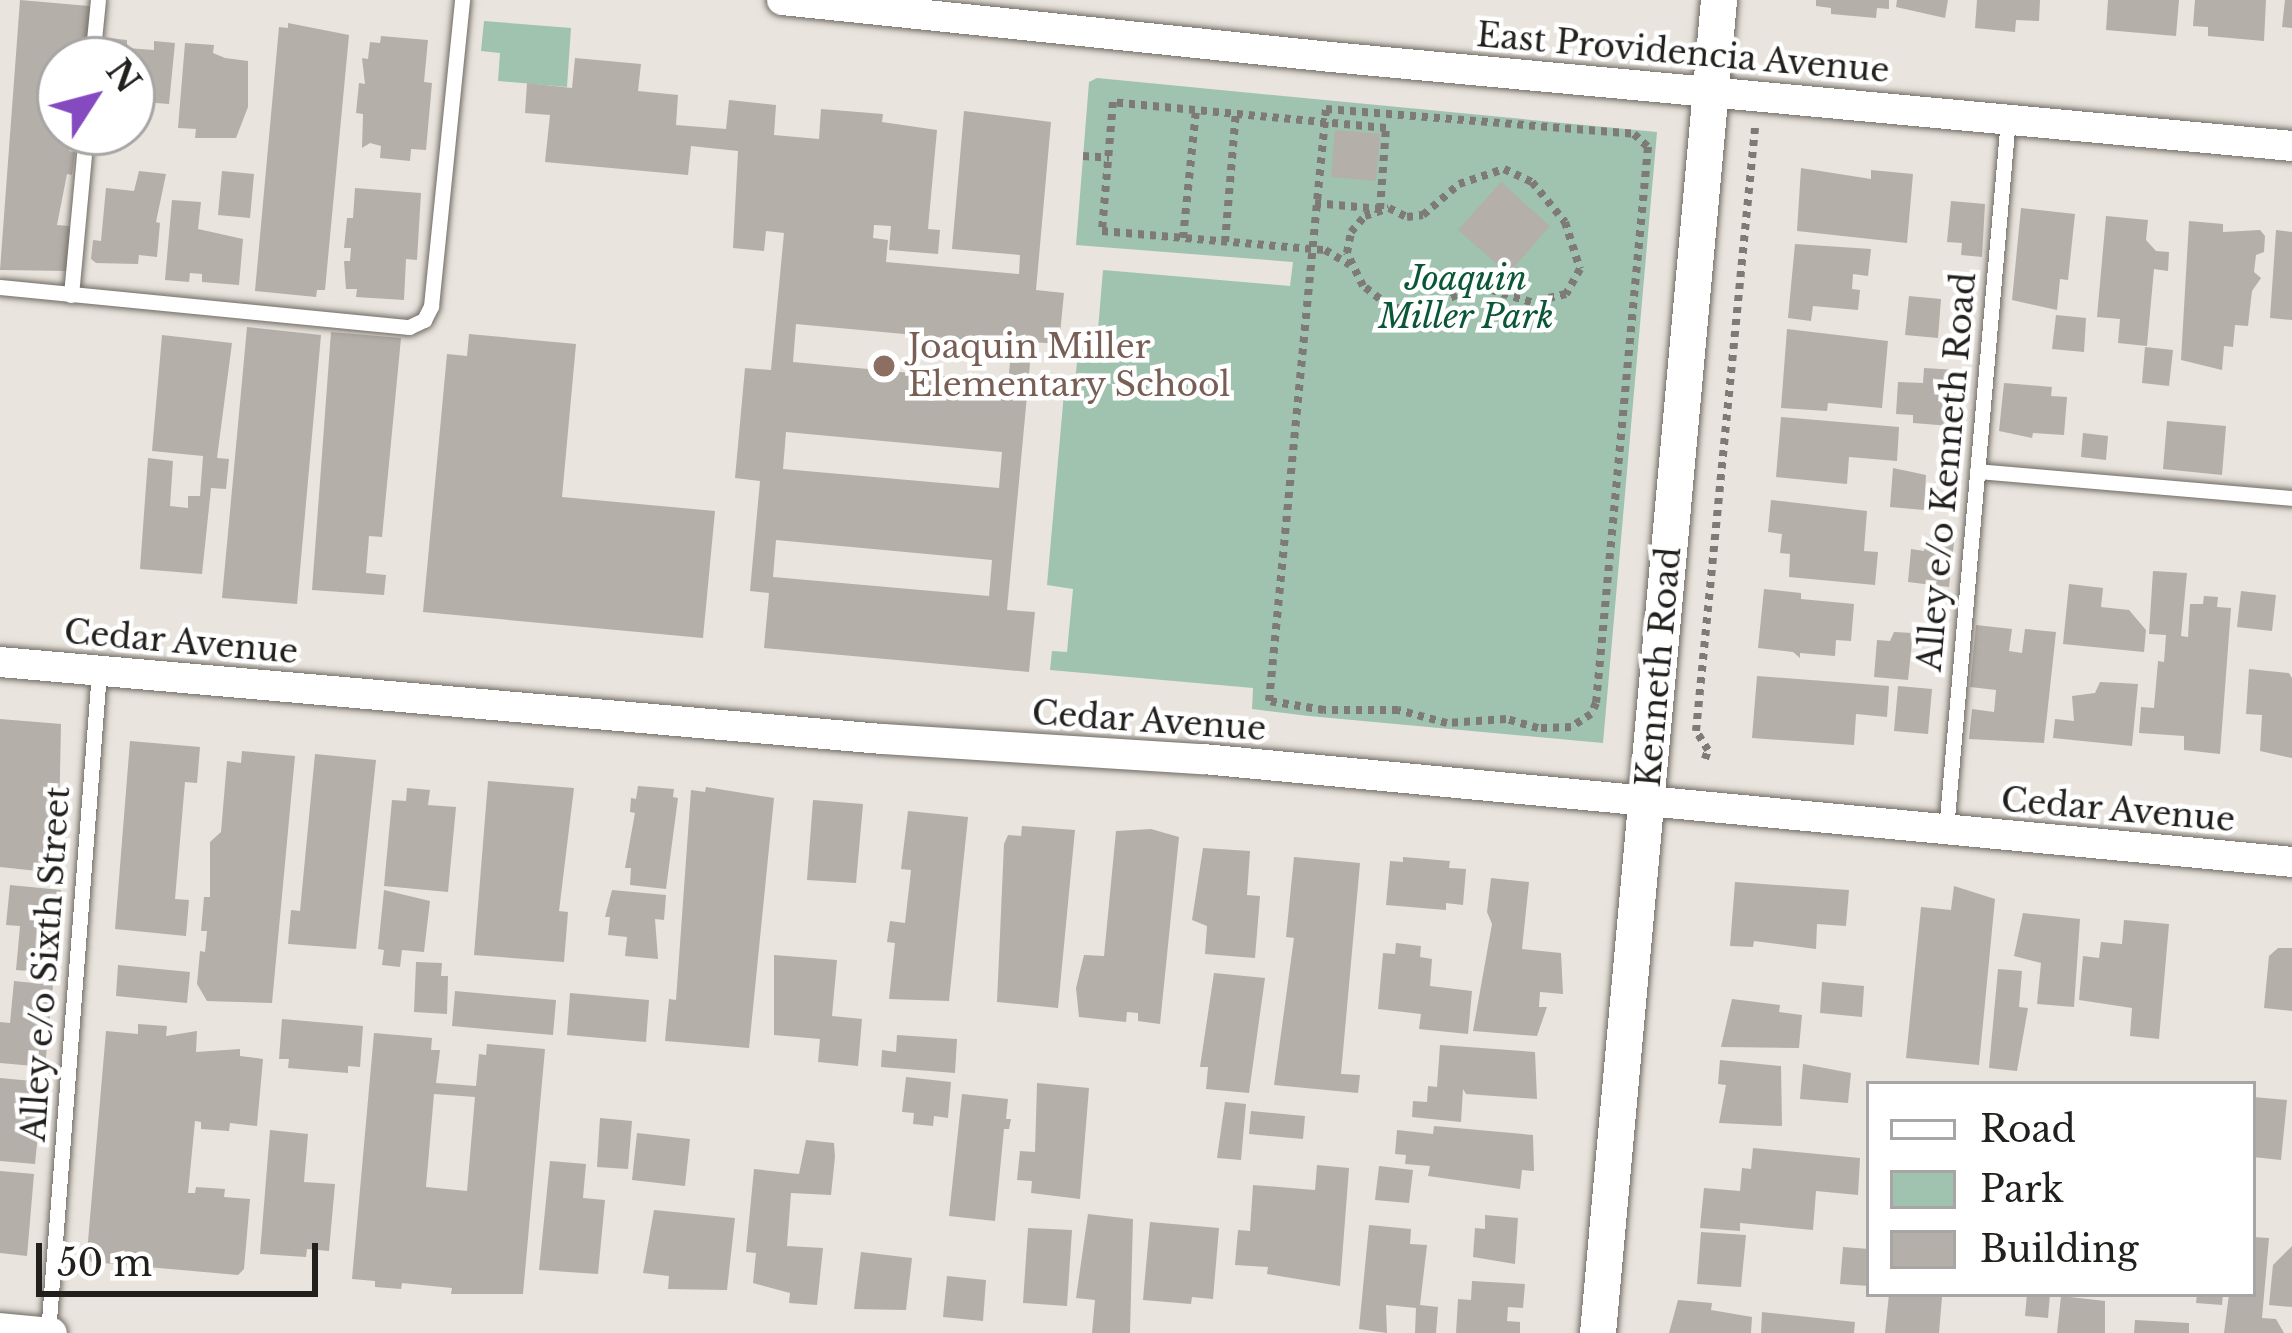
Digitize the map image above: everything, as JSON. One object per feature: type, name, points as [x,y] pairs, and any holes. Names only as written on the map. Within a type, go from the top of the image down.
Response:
[{"type":"street","name":"East Providencia Avenue","points":[[782,0],[2292,146]]},
{"type":"street","name":"Kenneth Road","points":[[1598,1333],[1718,0]]},
{"type":"street","name":"Cedar Avenue","points":[[0,662],[859,737],[1203,759],[2292,862]]},
{"type":"street","points":[[0,1328],[50,1333]]},
{"type":"lane","points":[[94,36],[98,0]]},
{"type":"lane","points":[[0,287],[410,327],[424,320],[431,306],[462,0]]},
{"type":"lane","name":"Alley e/o Kenneth Road","points":[[1946,830],[2008,119]]},
{"type":"lane","points":[[71,295],[84,156]]},
{"type":"lane","points":[[1977,471],[2292,498]]},
{"type":"lane","name":"Alley e/o Sixth Street","points":[[50,1333],[99,672]]},
{"type":"path","points":[[1315,203],[1381,208],[1414,218],[1475,176],[1519,172],[1546,194],[1565,222],[1579,256],[1576,283],[1566,294],[1544,303],[1497,288],[1467,288],[1414,312],[1375,297],[1336,254],[1102,231],[1113,102],[1386,128],[1381,208],[1351,232],[1350,265]]},
{"type":"path","points":[[1184,238],[1196,109]]},
{"type":"path","points":[[1326,109],[1634,134],[1648,147],[1596,703],[1581,723],[1538,728],[1507,719],[1447,723],[1398,710],[1324,710],[1269,701],[1315,203],[1326,109]]},
{"type":"path","points":[[1225,242],[1236,112]]},
{"type":"path","points":[[1705,759],[1708,750],[1696,731],[1755,126]]},
{"type":"path","points":[[1083,155],[1108,158]]},
{"type":"green space","points":[[484,21],[571,28],[567,87],[498,81],[500,53],[481,51]]},
{"type":"green space","name":"Joaquin Miller Park","points":[[1097,78],[1657,132],[1603,743],[1252,709],[1253,688],[1050,670],[1052,651],[1067,652],[1073,589],[1047,585],[1064,393],[1074,393],[1079,341],[1097,342],[1103,270],[1290,286],[1293,262],[1076,245],[1089,82]]},
{"type":"building","points":[[20,0],[89,6],[90,36],[36,36],[36,156],[74,156],[57,225],[69,226],[72,237],[68,271],[0,270]]},
{"type":"building","points":[[1816,0],[1889,0],[1889,9],[1877,8],[1876,18],[1831,14],[1831,8],[1816,6]]},
{"type":"building","points":[[1897,0],[1948,0],[1945,18],[1896,7]]},
{"type":"building","points":[[1977,0],[2040,0],[2039,21],[2016,20],[2015,32],[1975,28]]},
{"type":"building","points":[[2108,0],[2179,0],[2176,36],[2106,30]]},
{"type":"building","points":[[2195,0],[2266,0],[2264,41],[2208,36],[2208,27],[2193,26]]},
{"type":"building","points":[[2285,0],[2292,0],[2292,28],[2282,27]]},
{"type":"building","points":[[288,23],[349,35],[325,290],[317,290],[316,297],[255,291],[279,27],[288,28]]},
{"type":"building","points":[[381,36],[428,40],[424,82],[432,83],[426,150],[411,149],[410,161],[380,158],[381,146],[370,143],[362,148],[363,114],[356,113],[359,83],[365,84],[362,58],[368,59],[370,42],[380,43]]},
{"type":"building","points":[[156,41],[175,43],[169,104],[156,103]]},
{"type":"building","points":[[185,43],[214,45],[213,53],[248,61],[248,107],[236,138],[195,138],[196,129],[178,128]]},
{"type":"building","name":"Joaquin Miller Elementary School","points":[[575,58],[641,64],[638,91],[678,95],[676,125],[726,129],[729,100],[776,105],[774,135],[819,139],[821,109],[883,114],[882,122],[937,130],[928,229],[940,230],[938,254],[889,250],[891,226],[874,225],[873,238],[888,240],[886,262],[1019,274],[1020,255],[952,249],[964,111],[1051,122],[1036,290],[1064,293],[1059,344],[1032,342],[1007,610],[1035,612],[1029,672],[764,648],[769,593],[750,591],[760,481],[735,478],[745,368],[771,370],[784,233],[766,231],[764,251],[733,248],[738,151],[691,146],[688,175],[545,162],[550,115],[525,113],[527,83],[572,88]],"holes":[[[796,324],[1012,344],[1008,382],[793,362]],[[786,432],[1002,452],[999,488],[783,469]],[[776,540],[992,560],[989,596],[773,577]]]},
{"type":"building","points":[[1335,130],[1380,134],[1376,181],[1331,177]]},
{"type":"building","points":[[1801,168],[1871,179],[1871,170],[1913,174],[1907,243],[1797,231]]},
{"type":"building","points":[[139,171],[166,174],[156,222],[160,223],[157,257],[139,255],[138,264],[96,263],[91,259],[93,240],[101,241],[106,188],[134,191]]},
{"type":"building","points":[[222,171],[254,174],[250,218],[218,215]]},
{"type":"building","points":[[1501,182],[1550,226],[1508,274],[1458,230]]},
{"type":"building","points":[[355,188],[421,193],[417,260],[406,259],[404,300],[356,297],[357,289],[346,289],[344,261],[350,261],[351,248],[344,248]]},
{"type":"building","points":[[172,200],[201,202],[198,229],[243,239],[239,285],[202,282],[202,274],[190,273],[189,282],[165,280]]},
{"type":"building","points":[[1951,201],[1985,204],[1982,257],[1961,255],[1962,243],[1947,242]]},
{"type":"building","points":[[2021,208],[2075,214],[2068,280],[2060,279],[2057,310],[2012,300]]},
{"type":"building","points":[[2106,216],[2148,220],[2146,240],[2156,251],[2169,252],[2168,271],[2154,269],[2147,346],[2118,343],[2120,319],[2097,317]]},
{"type":"building","points":[[2189,221],[2223,224],[2223,232],[2260,230],[2265,236],[2264,252],[2256,255],[2254,272],[2261,278],[2252,291],[2248,326],[2235,325],[2233,347],[2224,346],[2222,370],[2181,360]]},
{"type":"building","points":[[2276,230],[2292,232],[2292,320],[2270,318]]},
{"type":"building","points":[[1795,244],[1871,249],[1868,276],[1853,274],[1852,289],[1860,290],[1858,310],[1813,306],[1811,321],[1788,318]]},
{"type":"building","points":[[1909,296],[1941,299],[1938,338],[1905,335]]},
{"type":"building","points":[[2056,315],[2086,318],[2084,352],[2052,349]]},
{"type":"building","points":[[247,327],[321,335],[297,604],[222,598]]},
{"type":"building","points":[[1787,329],[1888,341],[1882,408],[1828,403],[1827,411],[1781,408]]},
{"type":"building","points":[[331,332],[401,338],[382,537],[369,536],[366,573],[386,575],[384,595],[312,590]]},
{"type":"building","points":[[469,334],[576,344],[562,497],[715,511],[703,638],[423,612],[447,354],[467,356]]},
{"type":"building","points":[[162,335],[232,343],[217,458],[229,459],[226,489],[211,488],[202,574],[140,569],[148,458],[173,461],[170,506],[188,508],[188,496],[200,496],[203,456],[152,451]]},
{"type":"building","points":[[2145,347],[2173,350],[2169,386],[2142,383]]},
{"type":"building","points":[[1924,368],[1958,370],[1951,426],[1913,423],[1913,415],[1896,414],[1898,382],[1923,383]]},
{"type":"building","points":[[2004,383],[2052,387],[2051,396],[2067,397],[2064,435],[2033,433],[2032,438],[1999,431]]},
{"type":"building","points":[[1781,417],[1899,427],[1897,461],[1849,457],[1847,484],[1776,477]]},
{"type":"building","points":[[2167,421],[2226,426],[2222,475],[2163,469]]},
{"type":"building","points":[[2083,433],[2108,436],[2106,460],[2081,457]]},
{"type":"building","points":[[1893,468],[1926,475],[1924,510],[1890,507]]},
{"type":"building","points":[[1771,500],[1867,511],[1864,551],[1878,552],[1875,585],[1789,577],[1790,554],[1780,553],[1782,534],[1768,532]]},
{"type":"building","points":[[1926,539],[1954,542],[1949,587],[1908,582],[1911,549],[1924,551]]},
{"type":"building","points":[[2153,571],[2187,573],[2181,636],[2188,637],[2190,604],[2203,604],[2204,596],[2218,597],[2217,607],[2231,608],[2220,754],[2184,750],[2184,736],[2139,733],[2141,707],[2154,708],[2158,661],[2164,662],[2166,635],[2149,634]]},
{"type":"building","points":[[2069,584],[2103,588],[2101,607],[2129,610],[2146,630],[2144,652],[2063,644]]},
{"type":"building","points":[[1764,589],[1801,593],[1801,599],[1854,604],[1851,641],[1836,640],[1835,656],[1800,653],[1800,658],[1793,652],[1758,648]]},
{"type":"building","points":[[2241,591],[2276,595],[2272,631],[2237,627]]},
{"type":"building","points":[[1976,625],[2012,629],[2009,651],[2022,653],[2025,629],[2056,632],[2044,743],[1969,739],[1972,709],[1994,712],[1996,690],[1970,687]]},
{"type":"building","points":[[1894,632],[1913,633],[1908,680],[1874,677],[1877,640],[1890,641]]},
{"type":"building","points":[[2249,669],[2289,673],[2292,678],[2292,758],[2260,751],[2262,715],[2246,714]]},
{"type":"building","points":[[1757,676],[1889,686],[1887,717],[1856,714],[1854,745],[1752,738]]},
{"type":"building","points":[[2100,682],[2138,684],[2132,746],[2053,738],[2055,719],[2074,721],[2072,696],[2095,693]]},
{"type":"building","points":[[1898,686],[1932,689],[1928,734],[1894,731]]},
{"type":"building","points":[[0,719],[61,724],[59,823],[52,823],[47,872],[0,867]]},
{"type":"building","points":[[130,741],[200,747],[197,783],[185,782],[175,899],[189,900],[186,936],[115,929]]},
{"type":"building","points":[[242,751],[295,756],[272,1003],[207,1001],[197,984],[207,931],[201,931],[204,897],[210,897],[210,842],[221,832],[227,761],[241,763]]},
{"type":"building","points":[[315,754],[376,760],[356,949],[288,944],[291,910],[300,911]]},
{"type":"building","points":[[488,781],[574,788],[559,911],[568,912],[564,962],[474,955]]},
{"type":"building","points":[[638,786],[674,789],[673,797],[678,798],[666,889],[630,885],[631,868],[625,868],[635,813],[630,812],[631,798],[636,799]]},
{"type":"building","points":[[706,787],[774,798],[749,1048],[665,1041],[669,999],[676,1000],[691,790],[705,792]]},
{"type":"building","points":[[407,788],[430,790],[428,805],[456,807],[448,892],[384,886],[392,800],[406,801]]},
{"type":"building","points":[[813,800],[863,804],[856,883],[807,880]]},
{"type":"building","points":[[908,811],[968,817],[949,1001],[889,999],[895,943],[887,942],[890,921],[905,923],[911,870],[901,869]]},
{"type":"building","points":[[1022,826],[1075,830],[1058,1008],[997,1002],[1004,844],[1008,835],[1021,836]]},
{"type":"building","points":[[1151,829],[1179,837],[1160,1024],[1138,1021],[1138,1013],[1127,1012],[1126,1022],[1079,1017],[1076,988],[1084,955],[1104,956],[1116,831]]},
{"type":"building","points":[[1203,848],[1250,851],[1247,895],[1260,896],[1255,958],[1205,954],[1207,926],[1192,920]]},
{"type":"building","points":[[1294,857],[1360,863],[1341,1074],[1360,1075],[1358,1093],[1274,1085],[1294,938],[1286,937]]},
{"type":"building","points":[[1403,857],[1450,861],[1449,868],[1466,869],[1463,905],[1446,903],[1446,910],[1386,905],[1390,861],[1403,862]]},
{"type":"building","points":[[1491,878],[1529,882],[1522,949],[1561,953],[1563,994],[1540,992],[1539,1007],[1547,1007],[1537,1036],[1473,1031],[1492,924],[1487,912]]},
{"type":"building","points":[[1735,882],[1849,890],[1846,926],[1817,924],[1816,949],[1754,941],[1753,947],[1730,946]]},
{"type":"building","points":[[10,885],[61,890],[54,973],[16,970],[20,926],[6,925]]},
{"type":"building","points":[[1954,886],[1995,899],[1979,1065],[1906,1058],[1921,907],[1951,910]]},
{"type":"building","points":[[384,890],[430,901],[424,952],[402,950],[400,967],[382,965],[384,950],[378,949]]},
{"type":"building","points":[[612,890],[666,895],[664,920],[655,919],[658,959],[625,956],[627,937],[608,935],[610,917],[605,917]]},
{"type":"building","points":[[2023,913],[2080,919],[2074,1007],[2037,1004],[2041,963],[2014,956]]},
{"type":"building","points":[[2124,920],[2169,924],[2159,1039],[2130,1036],[2132,1008],[2079,1000],[2083,956],[2099,958],[2101,942],[2122,944]]},
{"type":"building","points":[[1396,943],[1421,946],[1420,957],[1432,959],[1430,986],[1472,991],[1468,1034],[1419,1029],[1421,1014],[1378,1009],[1383,953],[1395,954]]},
{"type":"building","points":[[2278,948],[2292,948],[2292,1011],[2264,1008],[2269,956]]},
{"type":"building","points":[[774,955],[837,960],[832,1016],[862,1019],[858,1066],[818,1062],[820,1039],[774,1035]]},
{"type":"building","points":[[416,962],[442,963],[441,976],[448,976],[447,1014],[414,1012]]},
{"type":"building","points":[[118,965],[190,972],[187,1003],[116,996]]},
{"type":"building","points":[[1998,969],[2022,971],[2019,1007],[2028,1008],[2017,1071],[1989,1068]]},
{"type":"building","points":[[1214,973],[1265,978],[1249,1093],[1206,1089],[1208,1067],[1200,1067]]},
{"type":"building","points":[[14,981],[53,985],[45,1067],[0,1063],[0,1022],[10,1023]]},
{"type":"building","points":[[1822,982],[1864,986],[1862,1017],[1820,1013]]},
{"type":"building","points":[[455,991],[556,1000],[553,1035],[452,1026]]},
{"type":"building","points":[[570,993],[649,1000],[646,1042],[567,1035]]},
{"type":"building","points":[[1732,999],[1780,1005],[1779,1012],[1802,1015],[1799,1048],[1721,1047]]},
{"type":"building","points":[[282,1019],[363,1026],[360,1067],[348,1066],[348,1073],[288,1068],[289,1059],[279,1059]]},
{"type":"building","points":[[138,1024],[167,1026],[166,1036],[197,1031],[196,1052],[240,1049],[240,1056],[263,1059],[257,1126],[230,1123],[229,1131],[201,1129],[201,1122],[195,1121],[188,1193],[195,1193],[196,1187],[225,1189],[224,1197],[250,1199],[244,1269],[238,1275],[91,1262],[87,1253],[106,1031],[138,1034]]},
{"type":"building","points":[[374,1033],[432,1038],[431,1050],[440,1050],[436,1083],[476,1086],[479,1054],[486,1055],[487,1044],[545,1049],[523,1294],[451,1294],[452,1288],[402,1283],[401,1289],[375,1287],[375,1281],[352,1279]],"holes":[[[434,1094],[475,1097],[467,1191],[426,1187]]]},
{"type":"building","points":[[897,1035],[957,1039],[955,1073],[881,1067],[882,1050],[896,1052]]},
{"type":"building","points":[[1440,1045],[1535,1052],[1537,1099],[1466,1094],[1463,1089],[1461,1122],[1412,1117],[1413,1101],[1427,1102],[1428,1086],[1437,1087]]},
{"type":"building","points":[[1720,1060],[1781,1066],[1782,1126],[1719,1123],[1726,1085],[1718,1084]]},
{"type":"building","points":[[1803,1064],[1851,1073],[1848,1103],[1800,1099]]},
{"type":"building","points":[[906,1077],[951,1082],[948,1118],[934,1116],[933,1126],[913,1124],[914,1113],[902,1112]]},
{"type":"building","points":[[0,1078],[43,1082],[35,1164],[0,1161]]},
{"type":"building","points":[[1037,1083],[1089,1088],[1080,1199],[1031,1193],[1032,1181],[1017,1180],[1020,1151],[1035,1152]]},
{"type":"building","points":[[962,1094],[1008,1099],[1006,1119],[1011,1119],[1009,1129],[1004,1129],[995,1221],[949,1216]]},
{"type":"building","points":[[2256,1097],[2287,1100],[2281,1160],[2256,1157]]},
{"type":"building","points":[[1225,1102],[1246,1104],[1241,1160],[1217,1158]]},
{"type":"building","points":[[1251,1111],[1305,1116],[1303,1139],[1249,1134]]},
{"type":"building","points":[[600,1118],[632,1121],[628,1169],[597,1167]]},
{"type":"building","points":[[1434,1126],[1533,1135],[1534,1171],[1522,1170],[1520,1189],[1428,1176],[1430,1166],[1405,1164],[1406,1155],[1395,1154],[1397,1130],[1433,1134]]},
{"type":"building","points":[[270,1130],[308,1134],[304,1182],[335,1184],[329,1251],[307,1249],[306,1257],[260,1254]]},
{"type":"building","points":[[637,1133],[690,1139],[685,1186],[632,1180]]},
{"type":"building","points":[[806,1140],[834,1143],[835,1157],[831,1195],[791,1193],[787,1246],[823,1248],[817,1305],[789,1303],[790,1293],[753,1283],[756,1253],[746,1252],[754,1169],[799,1174]]},
{"type":"building","points":[[1753,1148],[1860,1158],[1858,1195],[1816,1191],[1813,1230],[1740,1223],[1740,1231],[1700,1228],[1704,1188],[1740,1191],[1742,1168],[1751,1169]]},
{"type":"building","points":[[550,1161],[586,1164],[583,1198],[605,1200],[598,1274],[539,1270]]},
{"type":"building","points":[[1317,1165],[1349,1168],[1340,1286],[1267,1274],[1268,1267],[1235,1265],[1238,1230],[1250,1231],[1253,1185],[1315,1190]]},
{"type":"building","points":[[1379,1166],[1413,1170],[1409,1203],[1375,1200]]},
{"type":"building","points":[[0,1171],[34,1174],[27,1256],[0,1253]]},
{"type":"building","points":[[654,1210],[735,1218],[727,1290],[668,1289],[669,1276],[643,1273]]},
{"type":"building","points":[[1088,1214],[1133,1219],[1130,1333],[1092,1333],[1095,1300],[1076,1298]]},
{"type":"building","points":[[1485,1215],[1518,1218],[1515,1264],[1473,1257],[1475,1228],[1485,1229]]},
{"type":"building","points":[[1150,1222],[1219,1228],[1213,1299],[1192,1297],[1191,1304],[1143,1300]]},
{"type":"building","points":[[1369,1225],[1411,1229],[1410,1244],[1427,1245],[1420,1305],[1438,1307],[1436,1333],[1415,1333],[1416,1308],[1386,1305],[1387,1333],[1359,1329]]},
{"type":"building","points":[[1028,1228],[1072,1230],[1067,1306],[1023,1303]]},
{"type":"building","points":[[1701,1232],[1746,1235],[1741,1287],[1697,1284]]},
{"type":"building","points":[[2256,1237],[2269,1238],[2262,1318],[2276,1319],[2284,1333],[2224,1333],[2229,1297],[2256,1297]]},
{"type":"building","points":[[2292,1246],[2292,1307],[2269,1305],[2273,1265]]},
{"type":"building","points":[[1843,1247],[1866,1249],[1866,1286],[1840,1284]]},
{"type":"building","points":[[861,1252],[912,1258],[906,1310],[854,1309]]},
{"type":"building","points":[[947,1276],[986,1280],[983,1321],[943,1317]]},
{"type":"building","points":[[1472,1281],[1525,1284],[1523,1308],[1508,1307],[1507,1321],[1520,1322],[1520,1333],[1456,1333],[1458,1299],[1471,1300]]},
{"type":"building","points":[[1889,1297],[1942,1297],[1939,1333],[1885,1333]]},
{"type":"building","points":[[2027,1297],[2050,1297],[2048,1318],[2025,1316]]},
{"type":"building","points":[[2061,1297],[2105,1301],[2105,1333],[2057,1333]]},
{"type":"building","points":[[2197,1297],[2223,1297],[2222,1305],[2196,1303]]},
{"type":"building","points":[[1678,1300],[1712,1303],[1711,1310],[1752,1317],[1751,1333],[1669,1333]]},
{"type":"building","points":[[1762,1312],[1855,1322],[1854,1333],[1761,1333]]},
{"type":"building","points":[[2135,1320],[2189,1323],[2189,1333],[2134,1333]]},
{"type":"place","name":"Joaquin Miller Elementary School","points":[[884,366]]}]
